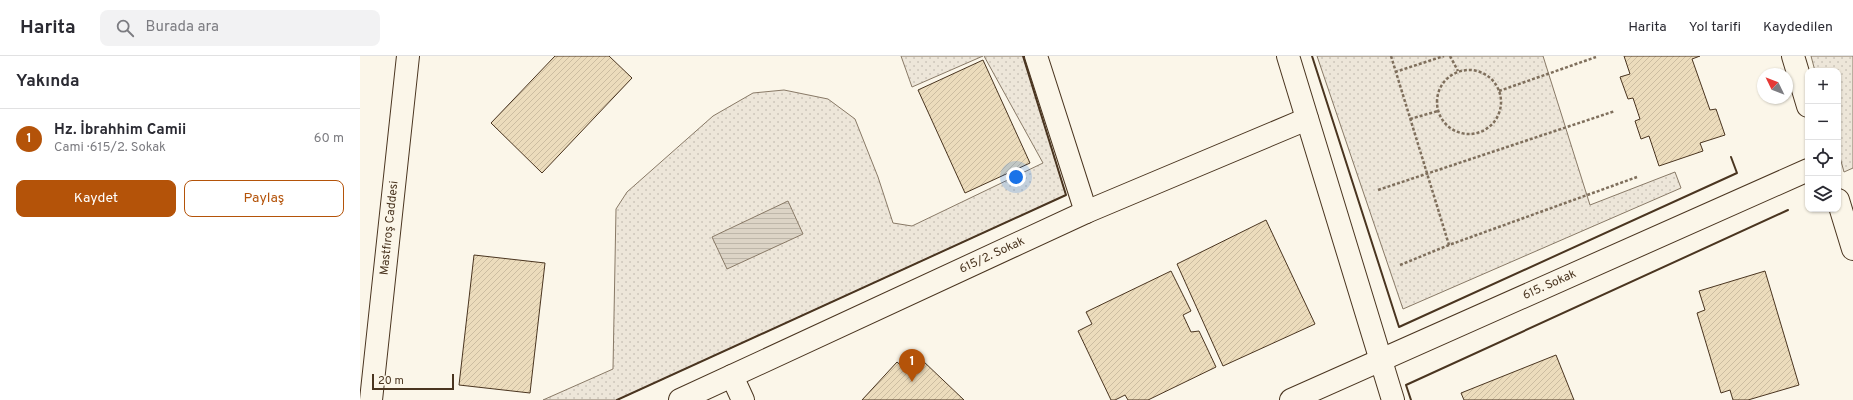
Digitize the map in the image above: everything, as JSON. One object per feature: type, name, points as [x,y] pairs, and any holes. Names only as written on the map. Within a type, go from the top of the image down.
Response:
[{"type":"street","name":"Mastfıroş Caddesi","points":[[371,400],[408,56]]},
{"type":"street","points":[[1036,56],[1086,212]]},
{"type":"street","points":[[1288,56],[1393,400]]},
{"type":"street","points":[[1793,56],[1807,104]]},
{"type":"street","name":"615/2. Sokak","points":[[680,400],[1086,212],[1307,118]]},
{"type":"street","name":"615. Sokak","points":[[1291,400],[1805,171]]},
{"type":"street","points":[[1844,202],[1853,249]]},
{"type":"street","points":[[732,376],[743,400]]},
{"type":"path","points":[[1391,56],[1449,246]]},
{"type":"path","points":[[1395,72],[1444,56]]},
{"type":"path","points":[[1450,56],[1458,71]]},
{"type":"path","points":[[1499,91],[1596,57]]},
{"type":"path","points":[[1468,69],[1479,71],[1489,77],[1499,91],[1501,106],[1497,117],[1490,126],[1482,132],[1462,134],[1452,130],[1444,123],[1438,111],[1437,94],[1442,84],[1448,77],[1458,71],[1468,69]]},
{"type":"path","points":[[1410,119],[1438,111]]},
{"type":"path","points":[[1378,190],[1614,111]]},
{"type":"path","points":[[1400,265],[1638,177]]},
{"type":"shaded area","points":[[901,56],[983,56],[912,87]]},
{"type":"shaded area","points":[[984,56],[1023,56],[1066,195],[617,400],[543,400],[613,369],[616,209],[627,192],[713,116],[753,93],[784,90],[828,99],[855,119],[878,177],[893,223],[912,226],[1043,163]]},
{"type":"shaded area","points":[[1317,56],[1543,56],[1590,205],[1675,172],[1681,188],[1403,309]]},
{"type":"shaded area","points":[[1811,56],[1853,56],[1853,168],[1844,172],[1841,161],[1841,68],[1814,68]]},
{"type":"shaded area","points":[[788,201],[803,234],[727,269],[712,237]]},
{"type":"building","points":[[555,56],[609,56],[632,78],[542,173],[491,123]]},
{"type":"building","points":[[1624,56],[1700,56],[1692,59],[1710,110],[1716,109],[1725,135],[1700,143],[1703,151],[1659,166],[1649,136],[1641,139],[1635,121],[1640,119],[1633,98],[1628,99],[1620,77],[1630,74]]},
{"type":"building","points":[[983,60],[1030,163],[965,193],[918,90]]},
{"type":"building","points":[[1266,220],[1315,324],[1223,366],[1177,264]]},
{"type":"building","points":[[474,255],[545,263],[530,393],[459,385]]},
{"type":"building","points":[[1171,271],[1191,311],[1183,315],[1191,332],[1199,331],[1216,367],[1148,400],[1128,400],[1125,395],[1115,400],[1111,400],[1078,331],[1092,324],[1086,312]]},
{"type":"building","points":[[1765,271],[1799,385],[1748,400],[1733,400],[1730,390],[1721,393],[1697,313],[1705,310],[1699,291]]},
{"type":"building","points":[[1556,355],[1574,400],[1464,400],[1461,393]]},
{"type":"building","points":[[922,360],[964,400],[862,400],[897,362],[910,373]]},
{"type":"wall","points":[[617,400],[1066,195],[1023,56]]},
{"type":"wall","points":[[1312,56],[1399,327],[1737,173],[1731,157]]},
{"type":"wall","points":[[1411,400],[1406,385],[1788,210]]},
{"type":"place","name":"Hz. İbrahhim Camii","points":[[912,382]]}]
